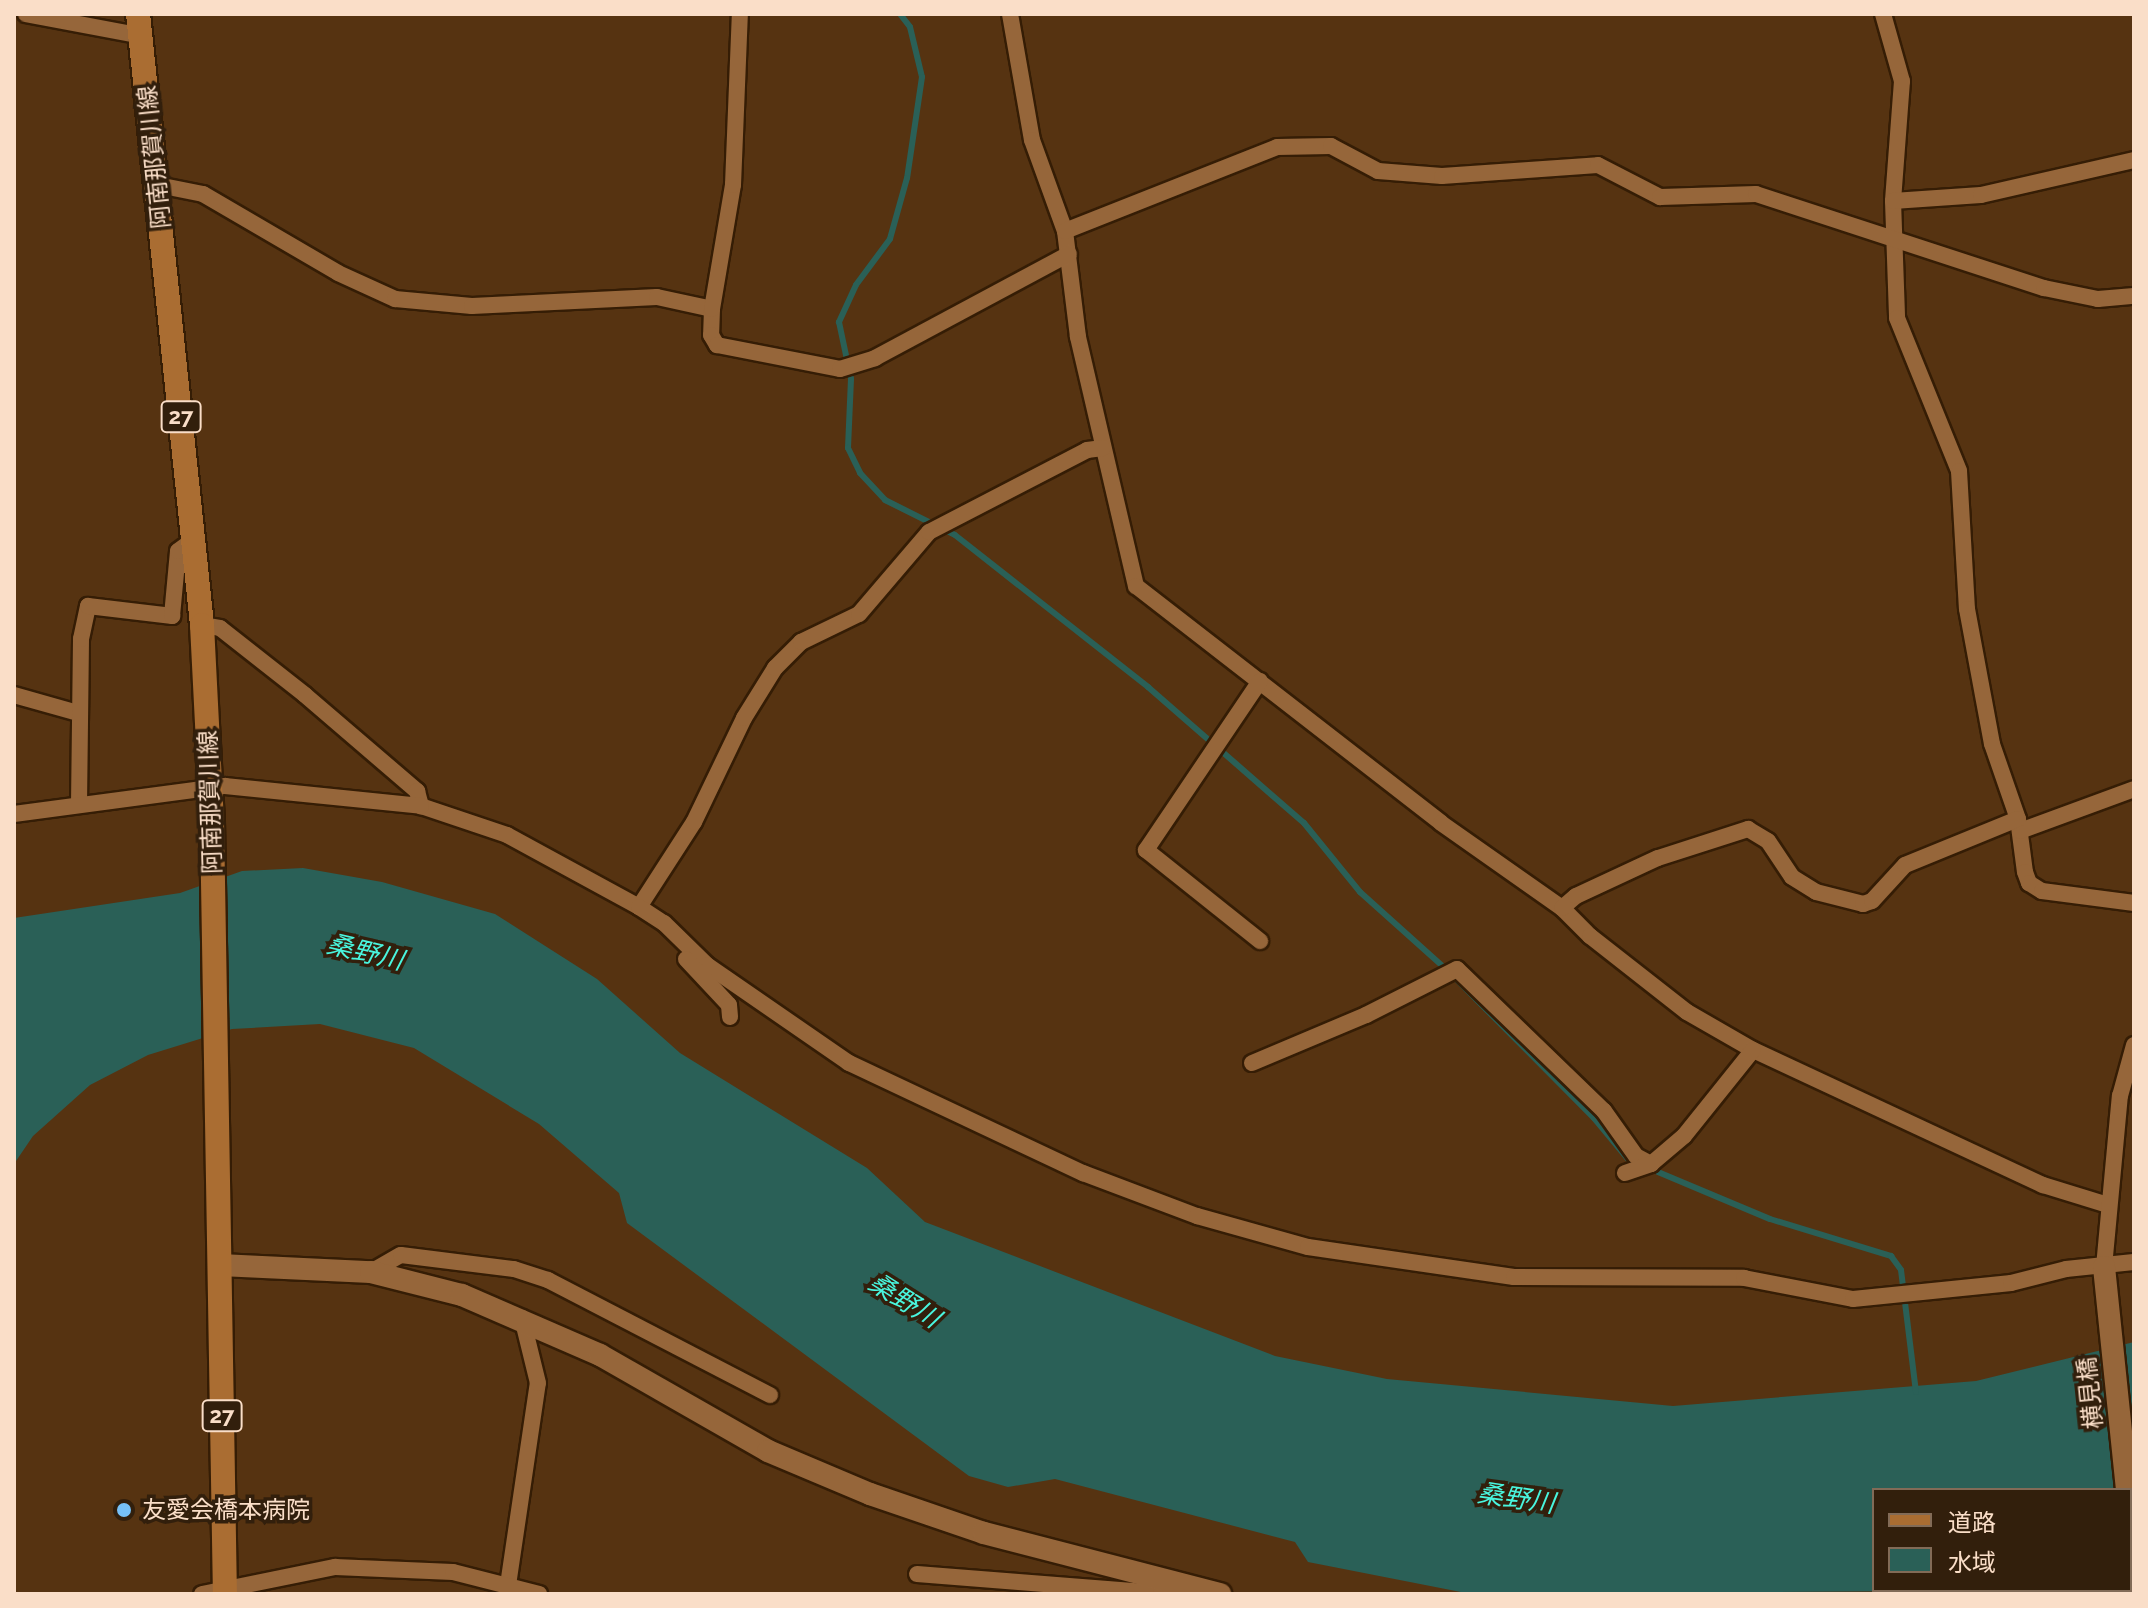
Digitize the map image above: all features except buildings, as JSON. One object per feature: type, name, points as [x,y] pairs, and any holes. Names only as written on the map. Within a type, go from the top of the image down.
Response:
[{"type":"main road","name":"阿南那賀川線","points":[[140,25],[202,625],[212,822],[220,1265],[217,1592]]},
{"type":"street","points":[[26,14],[140,25]]},
{"type":"street","points":[[740,14],[733,185],[712,309],[711,335],[717,345],[799,365],[855,367],[1069,254]]},
{"type":"street","points":[[1010,14],[1032,140],[1065,231],[1078,337],[1136,586],[1441,823],[1562,908],[1590,936],[1687,1012],[1753,1050],[2043,1185],[2108,1205]]},
{"type":"street","points":[[1883,14],[1902,81],[1892,237],[1897,318],[1959,471],[1967,609],[1992,744],[2019,825],[2029,883],[2078,898],[2134,903]]},
{"type":"street","points":[[1065,231],[1277,147],[1331,146],[1378,171],[1442,176],[1598,165],[1660,197],[1756,194],[2044,288],[2098,299],[2134,296]]},
{"type":"street","points":[[1893,201],[1981,195],[2134,160]]},
{"type":"street","points":[[158,185],[203,194],[338,273],[395,299],[472,306],[629,295],[712,309]]},
{"type":"street","points":[[639,907],[694,822],[744,718],[784,660],[801,642],[859,614],[876,599],[911,548],[929,532],[1087,450],[1103,448]]},
{"type":"street","points":[[79,804],[81,639],[88,606],[172,616],[178,551],[193,540]]},
{"type":"street","points":[[202,625],[220,628],[352,734],[417,791],[421,806]]},
{"type":"street","points":[[1260,681],[1146,850],[1260,941]]},
{"type":"street","points":[[14,695],[78,713]]},
{"type":"street","points":[[14,814],[210,788],[280,789],[421,806],[507,835],[639,907],[664,923],[707,965],[849,1063],[1083,1173],[1197,1216],[1308,1247],[1514,1277],[1744,1278],[1853,1299],[2011,1283],[2066,1269],[2134,1262]]},
{"type":"street","points":[[1562,908],[1576,896],[1658,858],[1748,829],[1768,841],[1792,877],[1816,892],[1863,904],[1872,901],[1905,865],[2134,789]]},
{"type":"street","points":[[639,907],[729,1005],[730,1017]]},
{"type":"street","points":[[1252,1063],[1366,1015],[1457,969],[1604,1111],[1636,1156],[1651,1164]]},
{"type":"street","points":[[2104,1267],[2108,1205],[2134,1045]]},
{"type":"street","points":[[1625,1173],[1651,1164],[1684,1136],[1753,1050]]},
{"type":"street","points":[[371,1272],[401,1255],[514,1269],[548,1280],[770,1395]]},
{"type":"street","points":[[220,1265],[371,1272],[462,1295],[522,1318],[600,1355],[768,1451],[870,1494],[1166,1590]]},
{"type":"street","name":"横見橋","points":[[2104,1267],[2127,1488]]},
{"type":"street","points":[[508,1589],[538,1383],[522,1318]]},
{"type":"street","points":[[217,1592],[335,1567],[453,1572],[508,1589],[539,1594]]},
{"type":"street","points":[[917,1574],[1220,1594]]},
{"type":"water","name":"桑野川","points":[[303,868],[382,882],[495,914],[597,979],[680,1053],[867,1168],[925,1222],[1275,1356],[1387,1379],[1673,1406],[1976,1381],[2134,1342],[2134,1558],[2132,1488],[1872,1488],[1872,1591],[1471,1594],[1308,1562],[1295,1542],[1055,1479],[1008,1487],[969,1476],[627,1223],[619,1193],[539,1124],[414,1048],[320,1024],[232,1029],[148,1055],[90,1085],[33,1136],[14,1164],[14,918],[180,893],[242,871]]},
{"type":"waterway","points":[[900,14],[910,27],[922,77],[907,178],[890,239],[856,285],[839,322],[851,379],[848,448],[860,473],[885,500],[955,535],[1148,687],[1304,823],[1360,892],[1447,970]]},
{"type":"waterway","points":[[1455,978],[1594,1118],[1628,1159]]},
{"type":"waterway","points":[[1658,1172],[1770,1219],[1891,1256],[1901,1270],[1916,1392]]},
{"type":"place","name":"友愛会橋本病院","points":[[124,1510]]}]
